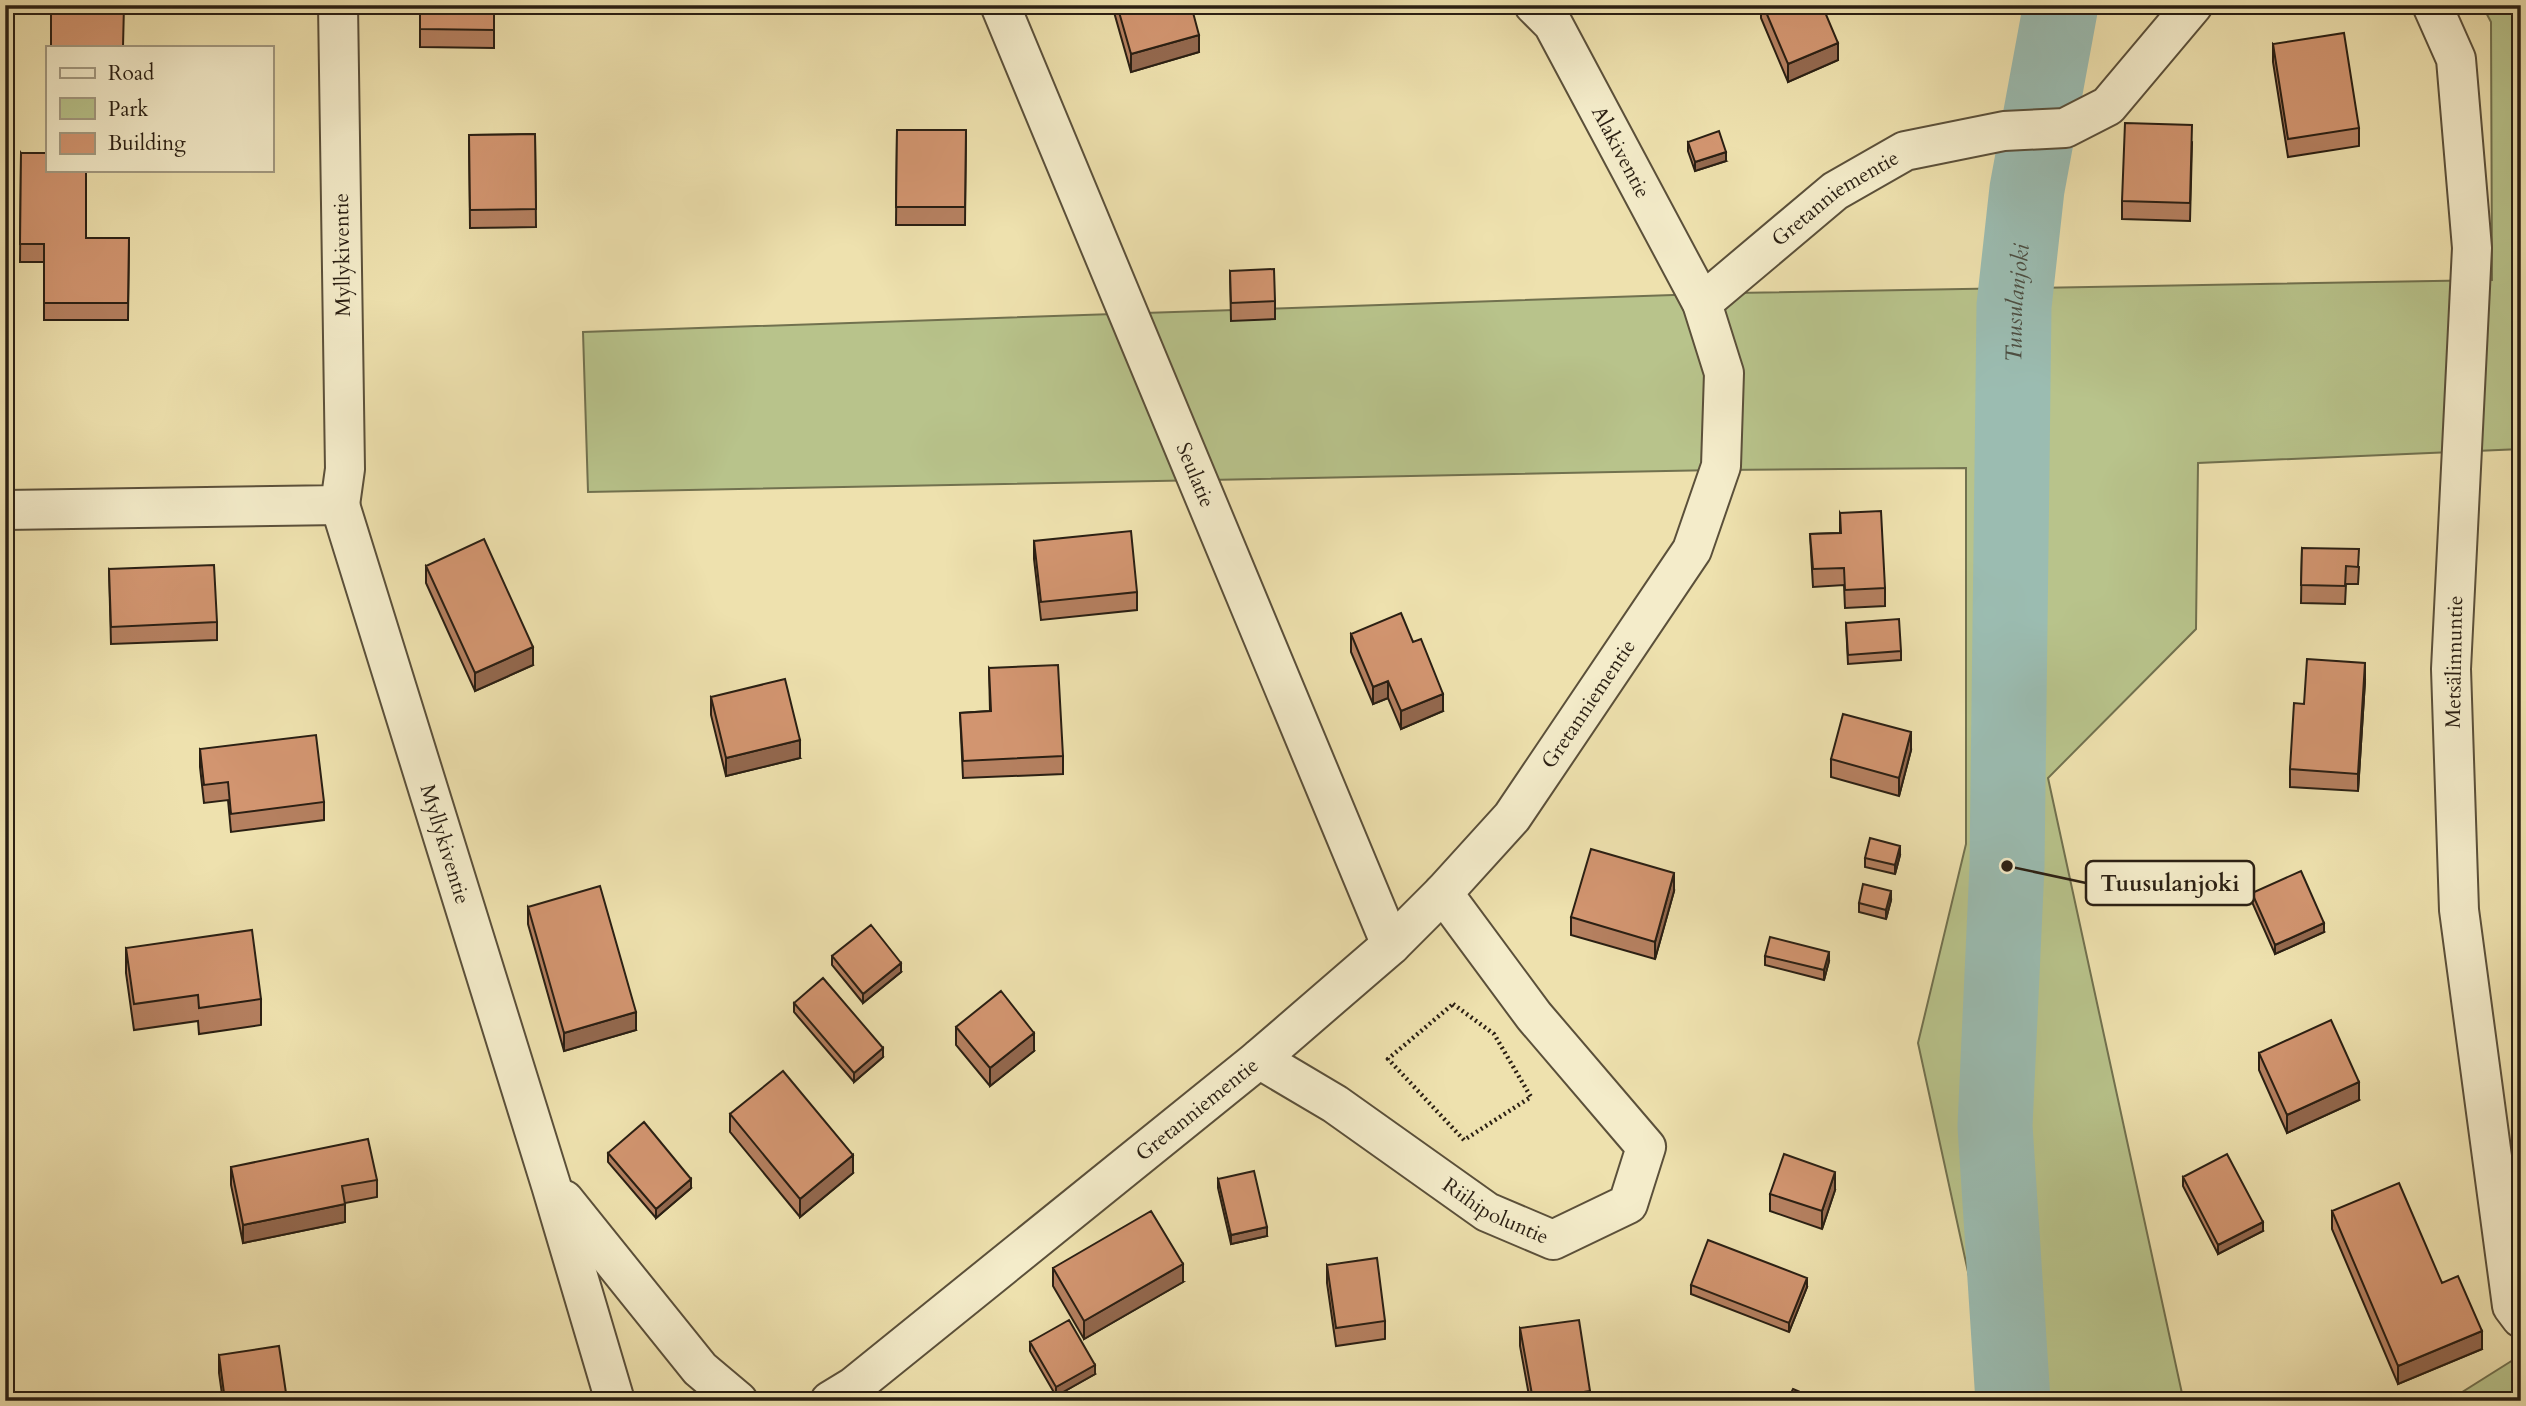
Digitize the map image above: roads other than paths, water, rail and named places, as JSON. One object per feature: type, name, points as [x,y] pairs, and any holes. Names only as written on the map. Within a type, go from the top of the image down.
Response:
[{"type":"street","name":"Myllykiventie","points":[[338,5],[345,469],[340,505],[551,1185],[615,1401]]},
{"type":"street","name":"Seulatie","points":[[1000,5],[1391,944]]},
{"type":"street","name":"Alakiventie","points":[[1534,5],[1553,24],[1702,303]]},
{"type":"street","name":"Gretanniementie","points":[[830,1401],[853,1387],[1259,1059],[1391,944],[1443,893],[1512,817],[1692,550],[1721,466],[1724,373],[1702,303],[1835,191],[1905,151],[2004,131],[2065,128],[2108,106],[2193,5]]},
{"type":"street","name":"Metsälinnuntie","points":[[2431,5],[2456,59],[2472,248],[2451,669],[2459,910],[2512,1306],[2521,1318]]},
{"type":"street","points":[[5,510],[340,505]]},
{"type":"street","name":"Riihipoluntie","points":[[1259,1059],[1335,1104],[1486,1212],[1553,1240],[1628,1204],[1646,1147],[1534,1016],[1443,893]]},
{"type":"street","name":"Myllykiventie","points":[[551,1185],[701,1370],[738,1401]]},
{"type":"waterway","name":"Tuusulanjoki","points":[[2013,1401],[1995,1126],[2007,866],[2014,306],[2027,189],[2060,10],[2057,5]]},
{"type":"place","name":"Tuusulanjoki","points":[[2007,866]]}]
